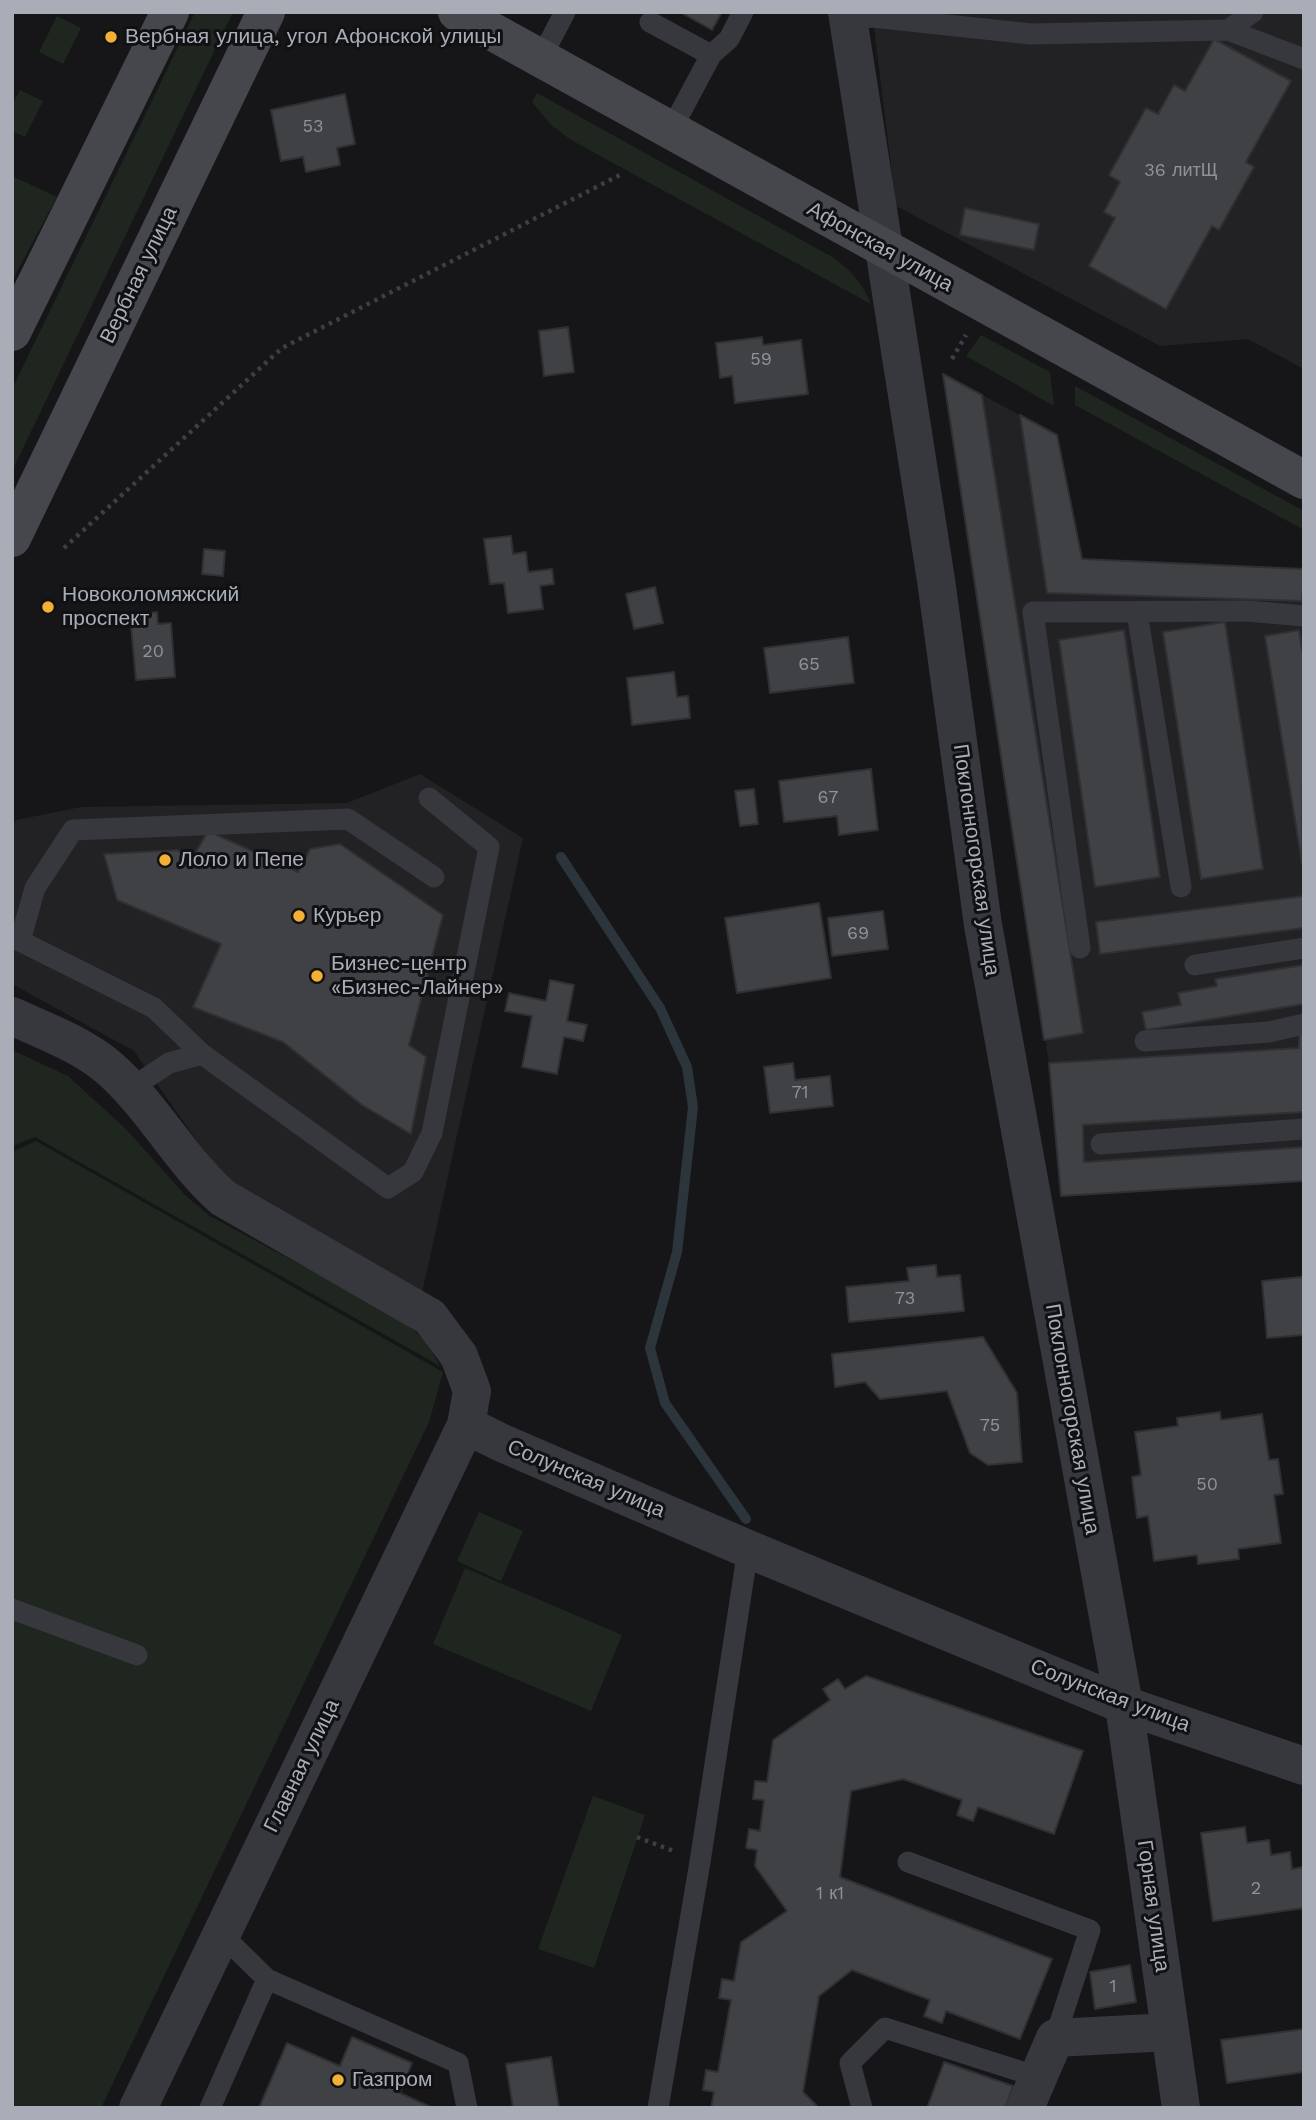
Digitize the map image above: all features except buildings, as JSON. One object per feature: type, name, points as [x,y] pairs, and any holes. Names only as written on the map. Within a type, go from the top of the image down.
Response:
[{"type":"street","points":[[12,331],[170,12]]},
{"type":"street","name":"Вербная улица","points":[[12,538],[266,12]]},
{"type":"street","name":"Афонская улица","points":[[457,12],[883,250],[1304,480]]},
{"type":"street","name":"Поклонногорская улица","points":[[848,16],[936,580],[983,925],[1124,1705]]},
{"type":"street","points":[[12,1016],[80,1048],[107,1067],[130,1089],[201,1178],[223,1198],[430,1317],[459,1356],[472,1391],[466,1425]]},
{"type":"street","name":"Солунская улица","points":[[466,1425],[748,1549],[1124,1705],[1304,1766]]},
{"type":"street","name":"Главная улица","points":[[138,2108],[466,1425]]},
{"type":"street","name":"Горная улица","points":[[1124,1705],[1181,2108]]},
{"type":"street","points":[[1032,2092],[1055,2038],[1170,2032]]},
{"type":"lane","points":[[541,58],[565,12]]},
{"type":"lane","points":[[671,130],[711,55],[729,39],[743,12]]},
{"type":"lane","points":[[1228,30],[1254,12]]},
{"type":"lane","points":[[848,16],[1031,34],[1228,30],[1304,60]]},
{"type":"lane","points":[[650,22],[711,55]]},
{"type":"lane","points":[[1080,948],[1033,612],[1247,611],[1304,616]]},
{"type":"lane","points":[[1137,612],[1181,887]]},
{"type":"lane","points":[[429,798],[489,847],[432,1133],[413,1172],[388,1188],[202,1054],[154,1008],[20,941],[35,888],[73,830],[348,819],[434,877]]},
{"type":"lane","points":[[1195,965],[1304,948]]},
{"type":"lane","points":[[1145,1041],[1269,1032],[1304,1024]]},
{"type":"lane","points":[[130,1089],[169,1063],[202,1054]]},
{"type":"lane","points":[[1101,1144],[1304,1129]]},
{"type":"lane","points":[[657,2108],[700,1862],[748,1549]]},
{"type":"lane","points":[[12,1609],[137,1655]]},
{"type":"lane","points":[[908,1862],[1090,1930],[1055,2038]]},
{"type":"lane","points":[[220,1934],[267,1979],[458,2063],[467,2108]]},
{"type":"lane","points":[[210,2108],[267,1979]]},
{"type":"lane","points":[[862,2108],[850,2063],[885,2028],[1032,2092]]},
{"type":"path","points":[[64,548],[282,348],[620,175]]},
{"type":"path","points":[[953,359],[971,326]]},
{"type":"path","points":[[638,1837],[700,1862]]},
{"type":"shaded area","points":[[195,12],[233,12],[12,471],[12,389]]},
{"type":"shaded area","points":[[872,12],[1304,12],[1304,369],[1248,339],[1160,346],[896,206]]},
{"type":"shaded area","points":[[57,16],[81,28],[63,64],[39,52]]},
{"type":"shaded area","points":[[20,90],[43,101],[25,137],[12,131],[12,105]]},
{"type":"shaded area","points":[[537,93],[834,258],[856,278],[871,304],[571,140],[551,125],[532,102]]},
{"type":"shaded area","points":[[12,176],[57,197],[12,281]]},
{"type":"shaded area","points":[[981,335],[1050,372],[1054,406],[966,356]]},
{"type":"shaded area","points":[[943,374],[1057,435],[1082,559],[1304,569],[1304,1181],[1061,1196],[1049,1063]]},
{"type":"shaded area","points":[[1075,386],[1304,511],[1304,530],[1075,405]]},
{"type":"shaded area","points":[[420,774],[523,838],[422,1293],[225,1181],[134,1051],[12,984],[12,828],[16,820],[81,807],[347,803]]},
{"type":"shaded area","points":[[12,1050],[68,1076],[127,1130],[185,1195],[210,1216],[395,1316],[424,1338],[440,1366],[35,1137],[12,1146]]},
{"type":"shaded area","points":[[36,1141],[443,1372],[429,1422],[101,2108],[12,2108],[12,1152]]},
{"type":"shaded area","points":[[479,1512],[523,1531],[501,1581],[457,1561]]},
{"type":"shaded area","points":[[465,1568],[622,1635],[591,1711],[433,1644]]},
{"type":"shaded area","points":[[593,1796],[645,1815],[594,1968],[538,1949]]},
{"type":"waterway","points":[[561,857],[660,1008],[687,1067],[693,1107],[677,1252],[650,1348],[665,1403],[746,1519]]},
{"type":"place","name":"Вербная улица, угол Афонской улицы","points":[[111,37]]},
{"type":"place","name":"Новоколомяжский проспект","points":[[48,607]]},
{"type":"place","name":"Лоло и Пепе","points":[[165,860]]},
{"type":"place","name":"Курьер","points":[[299,916]]},
{"type":"place","name":"Бизнес-центр «Бизнес-Лайнер»","points":[[317,976]]},
{"type":"place","name":"Газпром","points":[[338,2080]]}]
